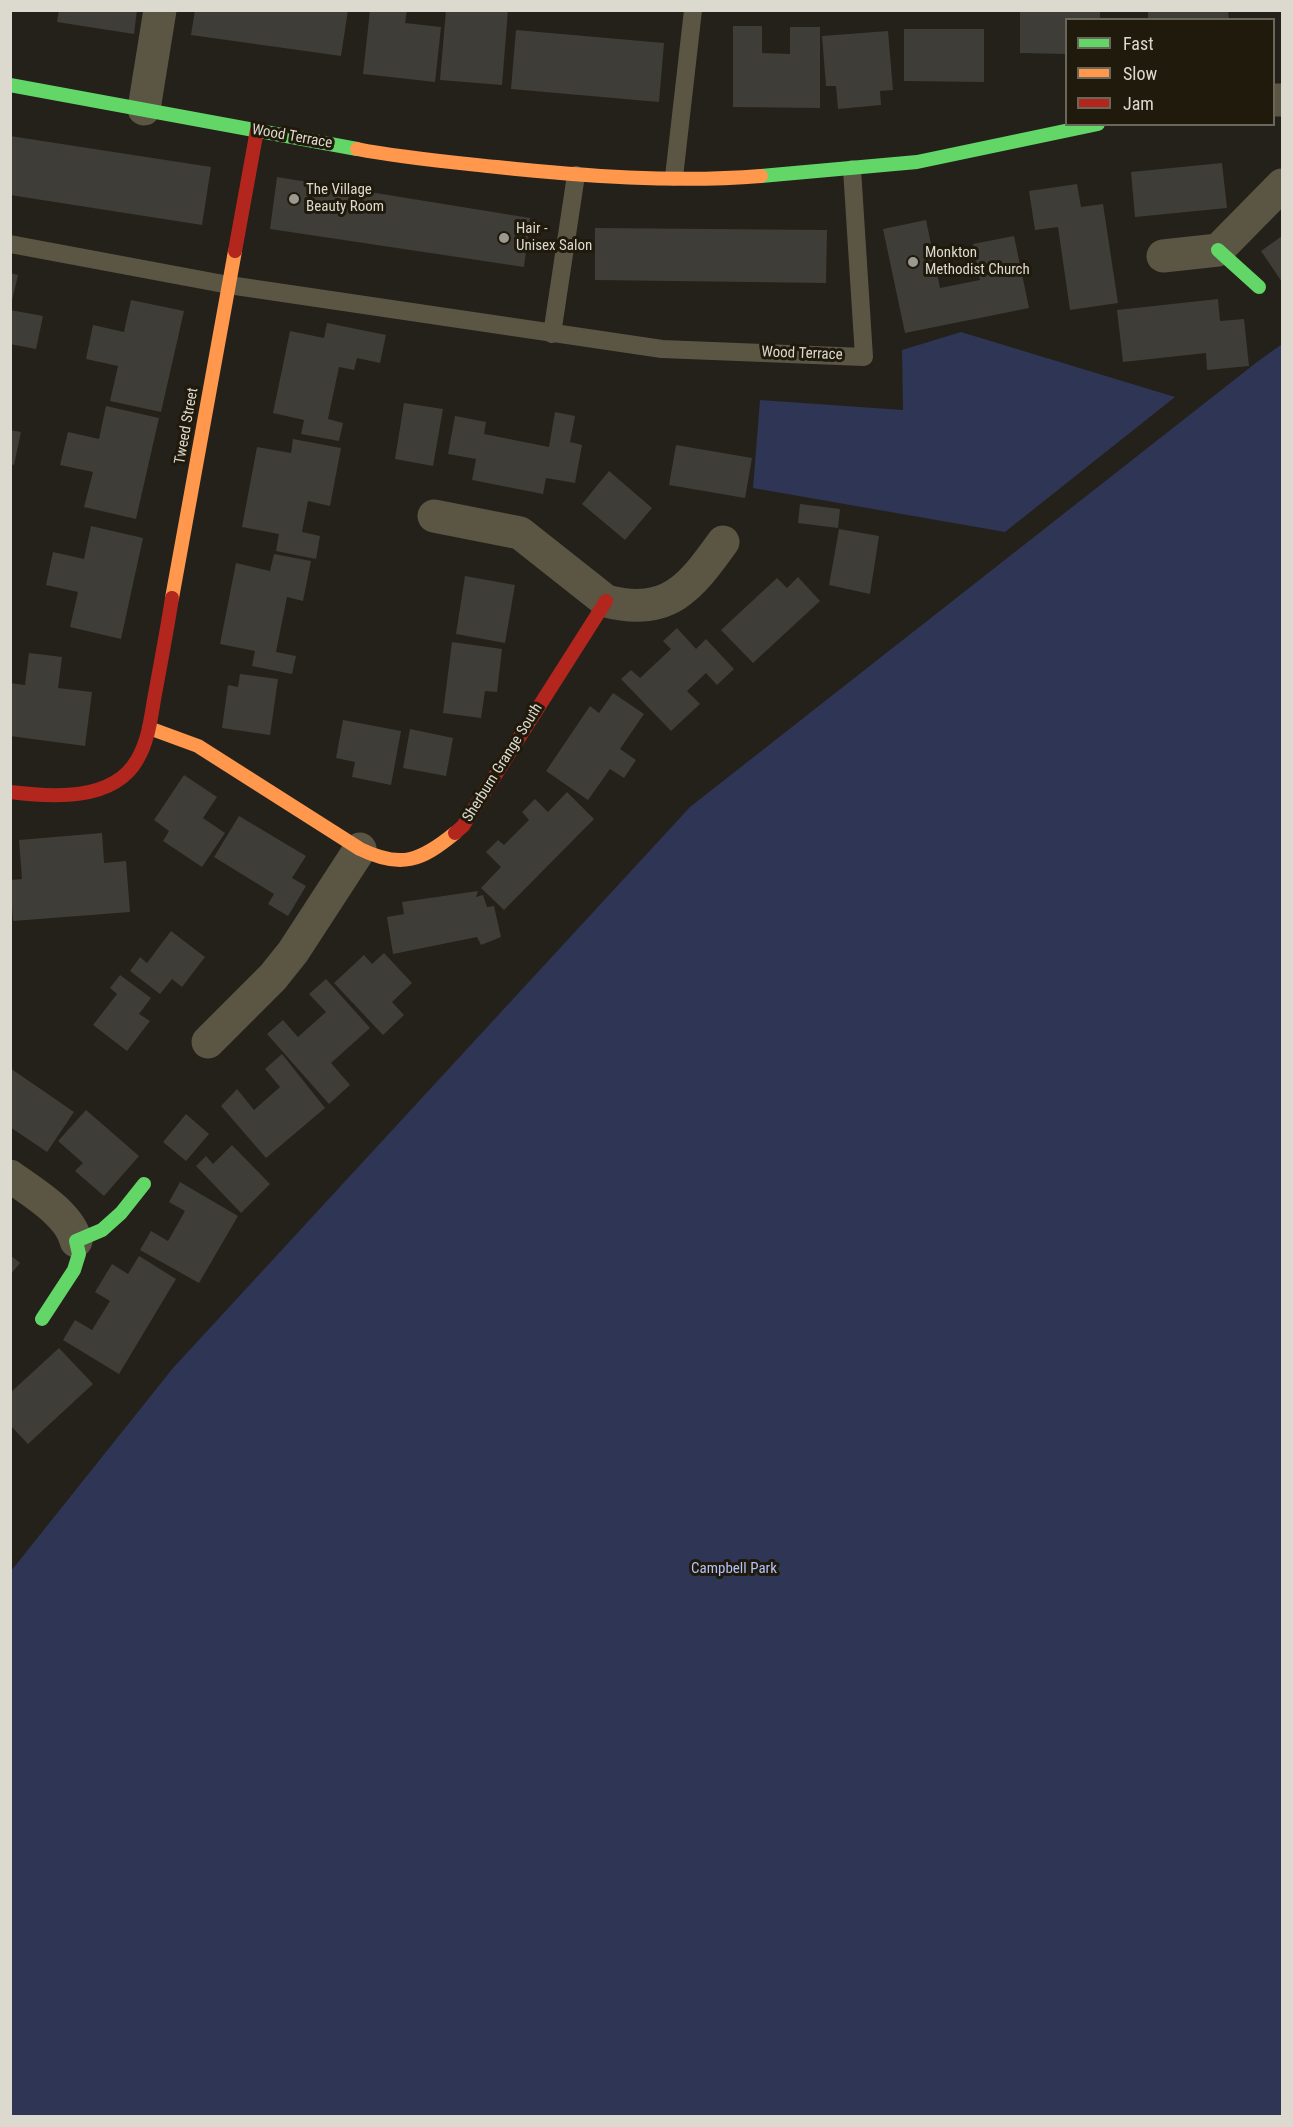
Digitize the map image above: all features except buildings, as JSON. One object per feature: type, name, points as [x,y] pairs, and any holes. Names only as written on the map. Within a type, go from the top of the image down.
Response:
[{"type":"street","points":[[144,109],[160,10]]},
{"type":"street","name":"Wood Terrace","points":[[10,86],[394,156],[576,175],[724,179],[852,169],[917,162],[1088,126]]},
{"type":"street","name":"Tweed Street","points":[[10,792],[58,795],[86,792],[113,783],[131,770],[142,751],[149,728],[257,130]]},
{"type":"street","points":[[1163,256],[1218,250],[1282,185]]},
{"type":"street","points":[[1218,250],[1259,287]]},
{"type":"street","points":[[434,516],[520,533],[606,601],[644,606],[677,596],[699,576],[723,542]]},
{"type":"street","name":"Sherburn Grange South","points":[[149,728],[198,746],[360,849],[382,859],[405,860],[424,856],[444,844],[463,826],[606,601]]},
{"type":"street","points":[[208,1042],[273,976],[293,952],[360,849]]},
{"type":"street","points":[[10,1176],[54,1209],[74,1231],[80,1254],[74,1270],[42,1319]]},
{"type":"street","points":[[76,1241],[102,1230],[121,1213],[144,1184]]},
{"type":"lane","points":[[674,177],[693,10]]},
{"type":"lane","name":"Wood Terrace","points":[[10,244],[229,285],[662,350],[864,357],[852,169]]},
{"type":"lane","points":[[552,334],[576,175]]},
{"type":"green space","points":[[961,332],[1175,397],[1005,532],[753,488],[760,400],[903,410],[902,350]]},
{"type":"green space","name":"Campbell Park","points":[[1282,344],[1282,2116],[11,2116],[11,1571],[173,1368],[690,807]]},
{"type":"traffic: fast","points":[[10,85],[357,149]]},
{"type":"traffic: fast","points":[[761,176],[917,162],[1088,126]]},
{"type":"traffic: fast","points":[[1218,250],[1259,287]]},
{"type":"traffic: fast","points":[[42,1319],[74,1270],[79,1254],[76,1241],[102,1230],[121,1213],[144,1184]]},
{"type":"traffic: slow","points":[[357,149],[444,161],[596,176],[662,179],[761,176]]},
{"type":"traffic: slow","points":[[172,598],[235,251]]},
{"type":"traffic: slow","points":[[149,728],[198,746],[360,849],[374,855],[387,859],[410,859],[432,850],[455,833]]},
{"type":"traffic: jam","points":[[235,251],[257,130]]},
{"type":"traffic: jam","points":[[10,792],[44,795],[80,794],[97,790],[126,774],[137,760],[147,736],[172,598]]},
{"type":"traffic: jam","points":[[455,833],[463,826],[606,601]]},
{"type":"place","name":"The Village Beauty Room","points":[[294,199]]},
{"type":"place","name":"Hair - Unisex Salon","points":[[504,238]]},
{"type":"place","name":"Monkton Methodist Church","points":[[913,262]]}]
